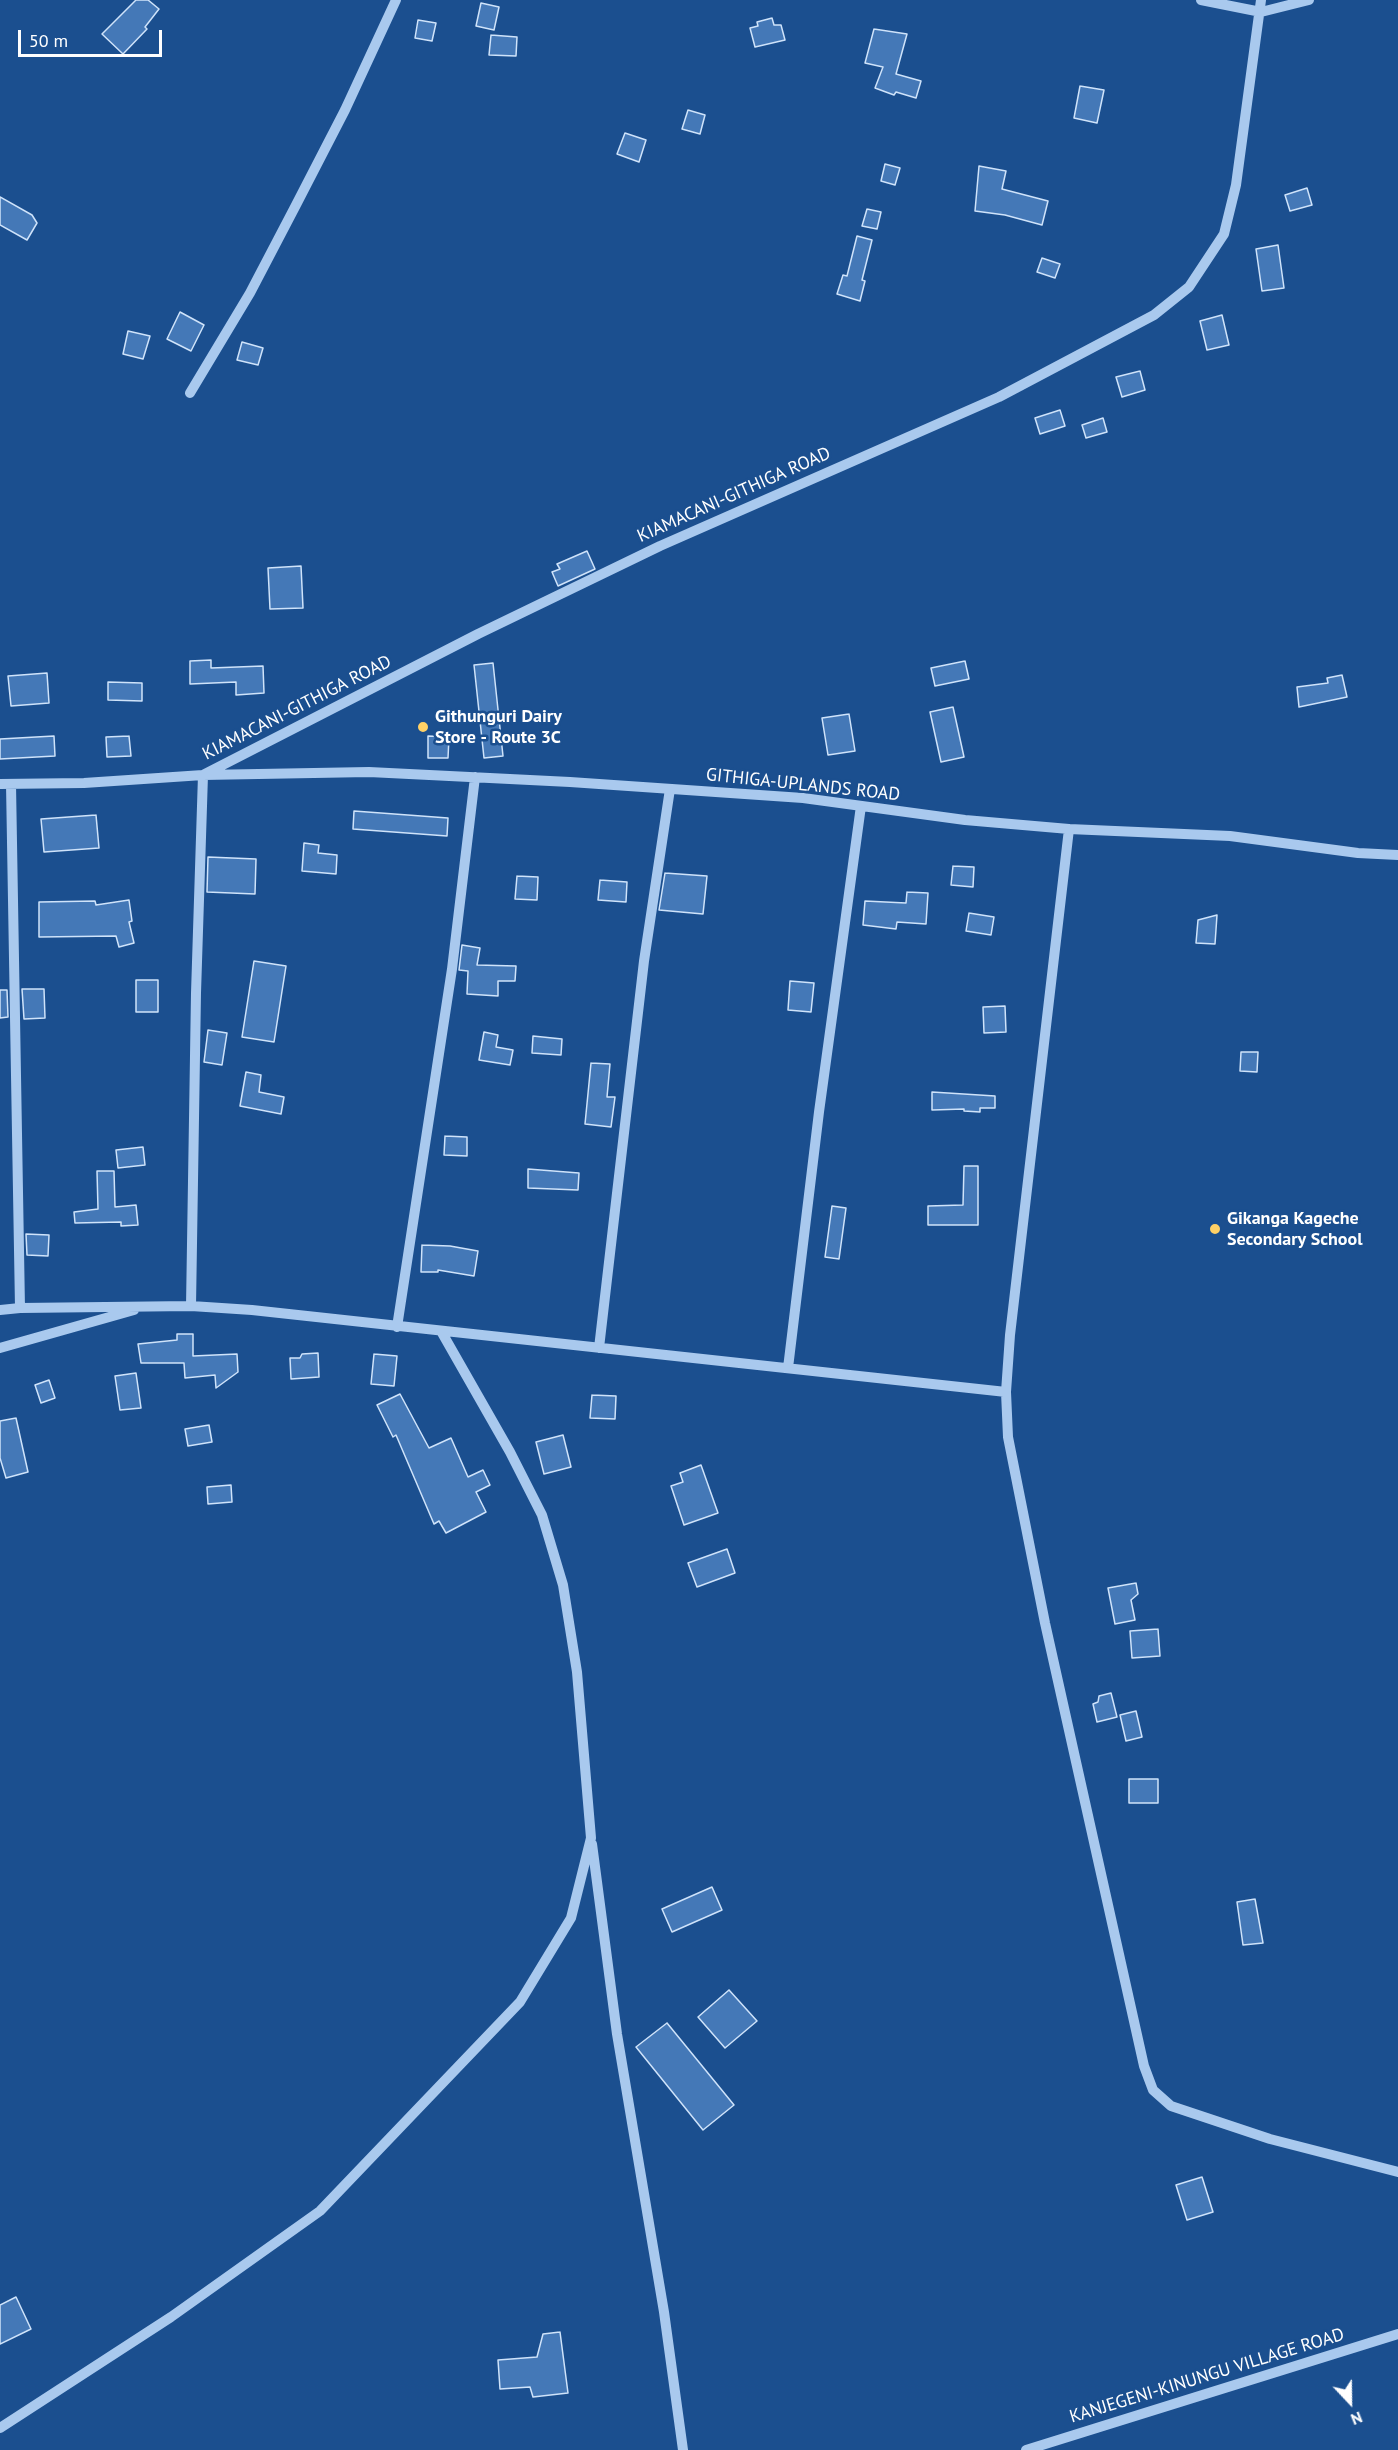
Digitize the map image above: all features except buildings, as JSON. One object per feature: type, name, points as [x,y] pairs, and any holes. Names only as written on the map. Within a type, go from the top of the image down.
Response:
[{"type":"street","points":[[190,393],[250,293],[276,244],[345,110],[396,0]]},
{"type":"street","points":[[1201,0],[1261,12],[1309,0]]},
{"type":"street","name":"KIAMACANI-GITHIGA ROAD","points":[[6,784],[84,783],[203,775],[531,608],[660,546],[999,397],[1154,315],[1189,287],[1224,234],[1236,185],[1261,0]]},
{"type":"street","name":"GITHIGA-UPLANDS ROAD","points":[[203,775],[369,772],[670,789],[803,798],[964,820],[1069,829],[1230,836],[1358,853],[1398,855]]},
{"type":"street","points":[[191,1306],[196,993],[203,775]]},
{"type":"street","points":[[397,1327],[452,969],[476,777]]},
{"type":"street","points":[[6,784],[20,1308]]},
{"type":"street","points":[[599,1348],[644,961],[670,789]]},
{"type":"street","points":[[788,1368],[819,1113],[861,806]]},
{"type":"street","points":[[1069,829],[1010,1335],[1006,1392],[1008,1437],[1045,1623],[1144,2066],[1153,2090],[1171,2106],[1270,2139],[1398,2172]]},
{"type":"street","points":[[0,1310],[191,1306],[1006,1392]]},
{"type":"street","points":[[0,1348],[93,1324],[146,1307]]},
{"type":"street","points":[[441,1331],[510,1452],[542,1515],[564,1585],[577,1672],[591,1838],[617,2034],[664,2312],[683,2450]]},
{"type":"street","points":[[0,2428],[171,2317],[320,2211],[520,2002],[571,1918],[591,1838]]},
{"type":"street","name":"KANJEGENI-KINUNGU VILLAGE ROAD","points":[[1026,2450],[1398,2334]]},
{"type":"place","name":"Githunguri Dairy Store - Route 3C","points":[[423,727]]},
{"type":"place","name":"Gikanga Kageche Secondary School","points":[[1215,1229]]}]
